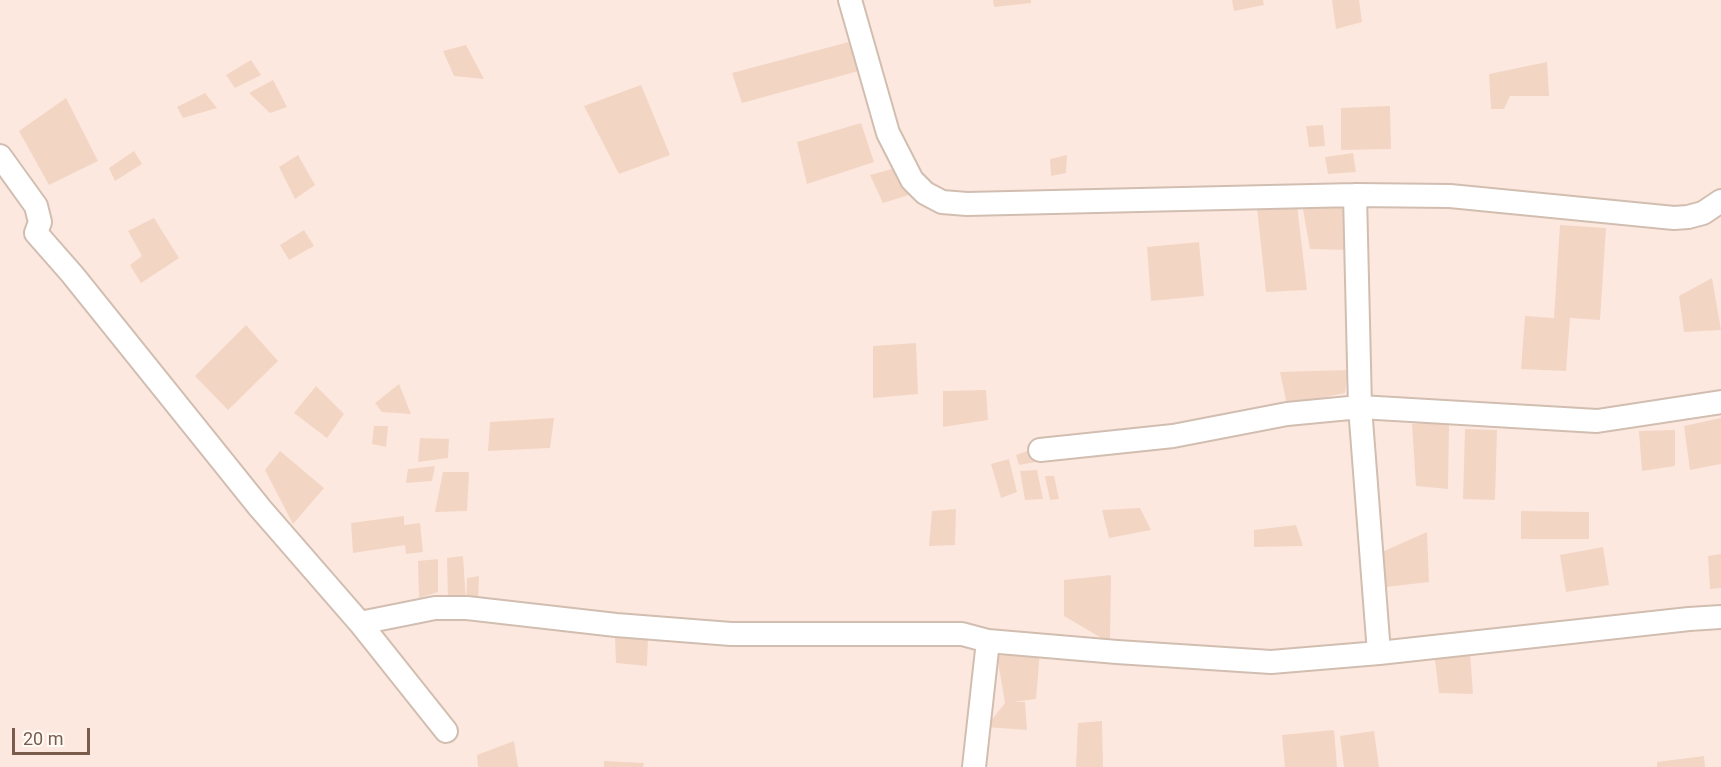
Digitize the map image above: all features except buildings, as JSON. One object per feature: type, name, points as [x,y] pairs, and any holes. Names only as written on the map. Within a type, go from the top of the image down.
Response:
[{"type":"street","points":[[850,0],[888,133],[912,180],[925,193],[942,202],[967,204],[1355,195],[1450,196],[1674,218],[1703,213],[1721,201]]},
{"type":"street","points":[[0,156],[36,206],[39,222],[36,232],[260,508],[360,623],[446,730]]},
{"type":"street","points":[[1355,195],[1360,407],[1379,653]]},
{"type":"street","points":[[1040,450],[1173,436],[1287,414],[1360,407],[1597,421],[1721,402]]},
{"type":"street","points":[[360,623],[435,608],[466,608],[605,624],[731,634],[962,634],[988,641],[1271,662],[1721,617]]},
{"type":"street","points":[[974,767],[988,641]]},
{"type":"shaded area","points":[[0,0],[1721,0],[1721,767],[0,767]]}]
